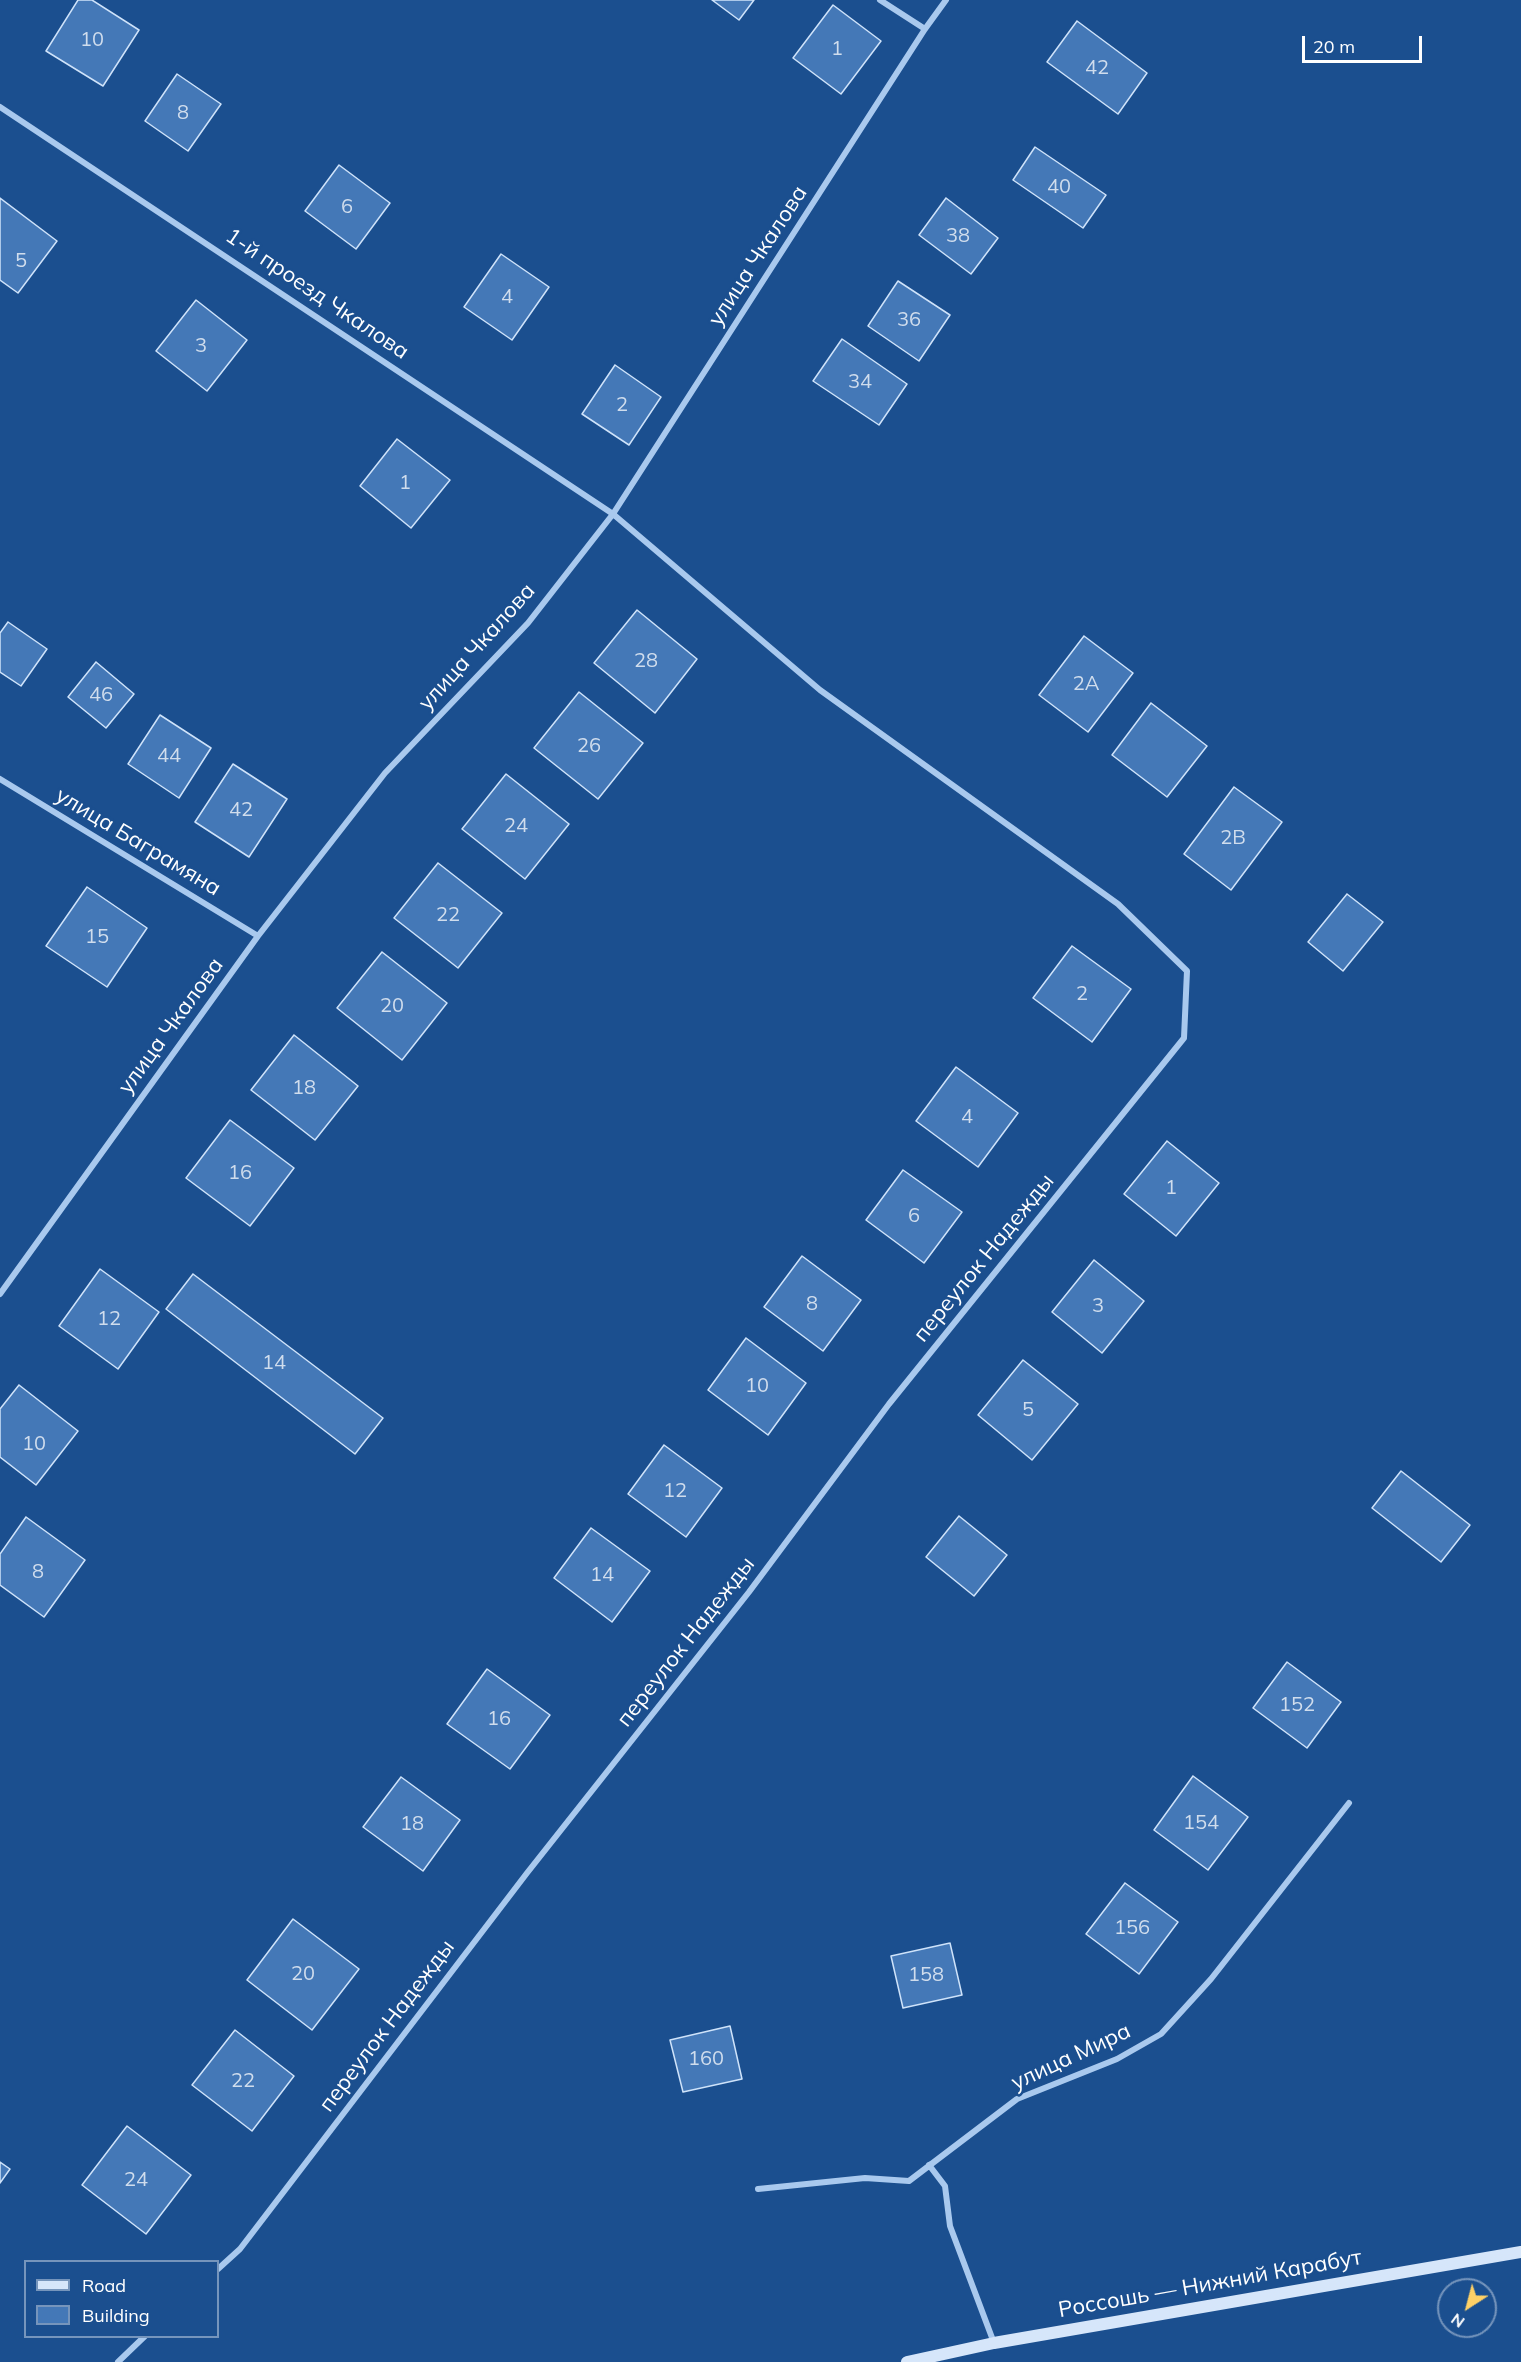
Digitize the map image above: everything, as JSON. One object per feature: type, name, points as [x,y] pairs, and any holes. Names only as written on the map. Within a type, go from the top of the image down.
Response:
[{"type":"street","points":[[880,0],[925,29]]},
{"type":"street","name":"улица Чкалова","points":[[0,1294],[258,936],[385,773],[528,623],[613,514],[925,29],[946,0]]},
{"type":"street","name":"1-й проезд Чкалова","points":[[0,107],[613,514],[820,690],[1118,904],[1187,972],[1185,1038]]},
{"type":"street","name":"улица Баграмяна","points":[[0,778],[258,936]]},
{"type":"street","name":"переулок Надежды","points":[[219,2268],[240,2249],[527,1873],[749,1592],[889,1404],[1185,1038]]},
{"type":"street","name":"улица Мира","points":[[758,2189],[865,2178],[909,2181],[1017,2099],[1117,2060],[1161,2034],[1212,1978],[1349,1803]]},
{"type":"street","points":[[929,2165],[945,2186],[950,2226],[994,2343]]},
{"type":"street","name":"Россошь — Нижний Карабут","points":[[907,2362],[994,2343],[1521,2252]]},
{"type":"street","points":[[118,2362],[144,2338]]},
{"type":"building","points":[[78,0],[92,0],[139,30],[103,86],[46,51]]},
{"type":"building","points":[[712,0],[754,0],[739,20]]},
{"type":"building","points":[[833,5],[881,41],[841,94],[793,58]]},
{"type":"building","points":[[1077,21],[1147,73],[1118,114],[1047,62]]},
{"type":"building","points":[[177,74],[221,104],[188,151],[145,121]]},
{"type":"building","points":[[1035,147],[1106,195],[1083,228],[1013,180]]},
{"type":"building","points":[[339,165],[390,203],[356,249],[305,211]]},
{"type":"building","points":[[0,198],[57,241],[18,293],[0,280]]},
{"type":"building","points":[[946,198],[998,238],[971,274],[919,235]]},
{"type":"building","points":[[501,254],[549,287],[512,340],[464,307]]},
{"type":"building","points":[[898,281],[950,315],[919,361],[868,326]]},
{"type":"building","points":[[196,300],[247,340],[207,391],[156,351]]},
{"type":"building","points":[[842,339],[907,384],[879,425],[813,381]]},
{"type":"building","points":[[615,365],[661,397],[629,445],[582,414]]},
{"type":"building","points":[[397,439],[450,480],[411,528],[360,486]]},
{"type":"building","points":[[637,610],[697,659],[655,713],[594,663]]},
{"type":"building","points":[[8,622],[47,649],[21,686],[0,672],[0,633]]},
{"type":"building","points":[[1084,636],[1133,673],[1088,732],[1039,695]]},
{"type":"building","points":[[96,662],[134,694],[106,728],[68,697]]},
{"type":"building","points":[[579,692],[643,743],[598,799],[534,748]]},
{"type":"building","points":[[1151,703],[1207,746],[1167,797],[1112,755]]},
{"type":"building","points":[[160,715],[211,748],[179,798],[128,764]]},
{"type":"building","points":[[233,764],[287,799],[249,857],[195,822]]},
{"type":"building","points":[[506,774],[569,824],[525,879],[462,829]]},
{"type":"building","points":[[1234,787],[1282,822],[1231,890],[1184,854]]},
{"type":"building","points":[[438,863],[502,913],[458,968],[394,918]]},
{"type":"building","points":[[87,887],[147,928],[107,987],[46,946]]},
{"type":"building","points":[[1347,894],[1383,922],[1343,971],[1308,942]]},
{"type":"building","points":[[1072,946],[1131,989],[1092,1042],[1033,998]]},
{"type":"building","points":[[382,952],[447,1003],[402,1060],[337,1008]]},
{"type":"building","points":[[294,1035],[358,1086],[315,1140],[251,1090]]},
{"type":"building","points":[[956,1067],[1018,1113],[978,1167],[916,1121]]},
{"type":"building","points":[[230,1120],[294,1168],[250,1226],[186,1178]]},
{"type":"building","points":[[1167,1141],[1219,1183],[1176,1236],[1124,1194]]},
{"type":"building","points":[[903,1170],[962,1212],[924,1263],[866,1220]]},
{"type":"building","points":[[802,1256],[861,1300],[823,1351],[764,1307]]},
{"type":"building","points":[[1094,1260],[1144,1301],[1102,1353],[1052,1312]]},
{"type":"building","points":[[100,1269],[159,1312],[118,1369],[59,1326]]},
{"type":"building","points":[[193,1274],[383,1418],[355,1454],[166,1309]]},
{"type":"building","points":[[746,1338],[806,1383],[768,1435],[708,1390]]},
{"type":"building","points":[[1023,1360],[1078,1404],[1032,1460],[978,1415]]},
{"type":"building","points":[[19,1385],[78,1431],[36,1485],[0,1457],[0,1409]]},
{"type":"building","points":[[664,1445],[722,1488],[686,1537],[628,1494]]},
{"type":"building","points":[[1401,1471],[1470,1525],[1441,1562],[1372,1508]]},
{"type":"building","points":[[959,1516],[1007,1555],[974,1596],[926,1557]]},
{"type":"building","points":[[26,1517],[85,1560],[44,1617],[0,1585],[0,1554]]},
{"type":"building","points":[[591,1528],[650,1571],[612,1622],[554,1578]]},
{"type":"building","points":[[1287,1662],[1341,1702],[1307,1748],[1253,1708]]},
{"type":"building","points":[[487,1669],[550,1715],[510,1769],[447,1724]]},
{"type":"building","points":[[1193,1776],[1248,1817],[1208,1870],[1154,1830]]},
{"type":"building","points":[[401,1777],[460,1820],[423,1871],[363,1827]]},
{"type":"building","points":[[1125,1883],[1178,1922],[1139,1974],[1086,1934]]},
{"type":"building","points":[[293,1919],[359,1969],[312,2030],[247,1980]]},
{"type":"building","points":[[950,1943],[962,1995],[903,2008],[891,1956]]},
{"type":"building","points":[[730,2026],[742,2079],[683,2092],[670,2040]]},
{"type":"building","points":[[235,2030],[294,2076],[252,2131],[192,2085]]},
{"type":"building","points":[[127,2126],[191,2175],[146,2234],[82,2185]]},
{"type":"building","points":[[0,2162],[10,2169],[0,2183]]}]
